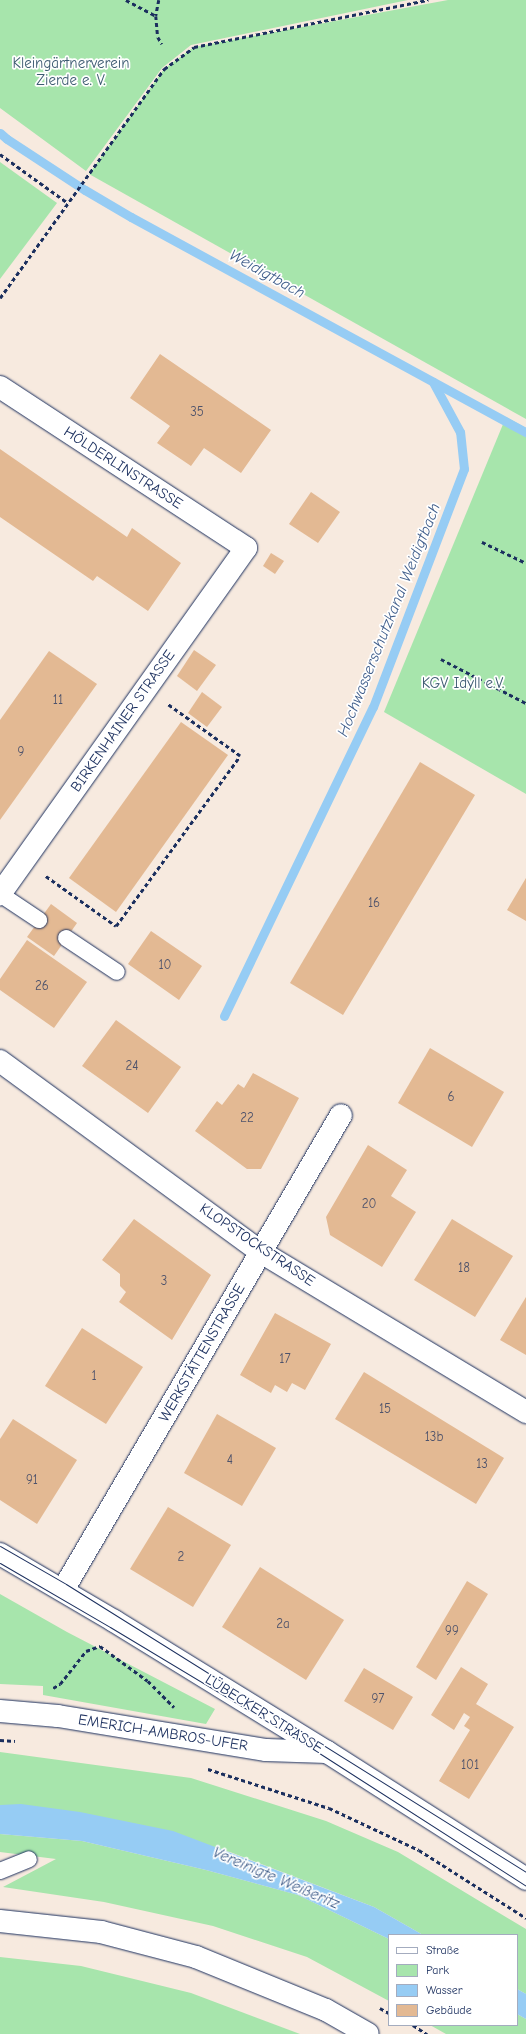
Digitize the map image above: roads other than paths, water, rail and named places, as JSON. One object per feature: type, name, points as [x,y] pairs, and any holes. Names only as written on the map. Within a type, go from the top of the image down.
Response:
[{"type":"street","name":"HÖLDERLINSTRASSE","points":[[0,387],[246,548]]},
{"type":"street","name":"BIRKENHAINER STRASSE","points":[[0,894],[246,548]]},
{"type":"street","name":"KLOPSTOCKSTRASSE","points":[[0,1061],[261,1252],[526,1412]]},
{"type":"street","name":"WERKSTÄTTENSTRASSE","points":[[63,1590],[341,1115]]},
{"type":"street","name":"LÜBECKER STRASSE","points":[[0,1554],[63,1590],[327,1752],[526,1879]]},
{"type":"street","name":"EMERICH-AMBROS-UFER","points":[[0,1711],[58,1716],[266,1750],[327,1752]]},
{"type":"street","points":[[0,1921],[101,1932],[196,1957],[326,2010],[368,2034]]},
{"type":"lane","points":[[0,894],[39,920]]},
{"type":"lane","points":[[66,938],[117,972]]},
{"type":"lane","points":[[0,1871],[29,1859]]},
{"type":"water","name":"Vereinigte Weißeritz","points":[[21,1804],[80,1812],[173,1831],[374,1907],[421,1934],[388,1934],[388,1939],[298,1895],[206,1870],[82,1841],[0,1834],[0,1805]]},
{"type":"water","points":[[518,1990],[526,1994],[526,2019],[518,2015]]},
{"type":"waterway","name":"Weidigtbach","points":[[0,133],[85,190],[131,217],[526,432]]},
{"type":"waterway","name":"Hochwasserschutzkanal Weidigtbach","points":[[224,1016],[373,707],[464,469],[460,432],[433,382]]},
{"type":"tram line","points":[[0,1546],[66,1584],[526,1872]]},
{"type":"tram line","points":[[0,1563],[110,1627],[316,1751],[526,1886]]},
{"type":"park label","name":"Kleingärtnerverein Zierde e. V.","points":[[71,72]]},
{"type":"park label","name":"KGV Idyll e.V.","points":[[463,684]]}]
